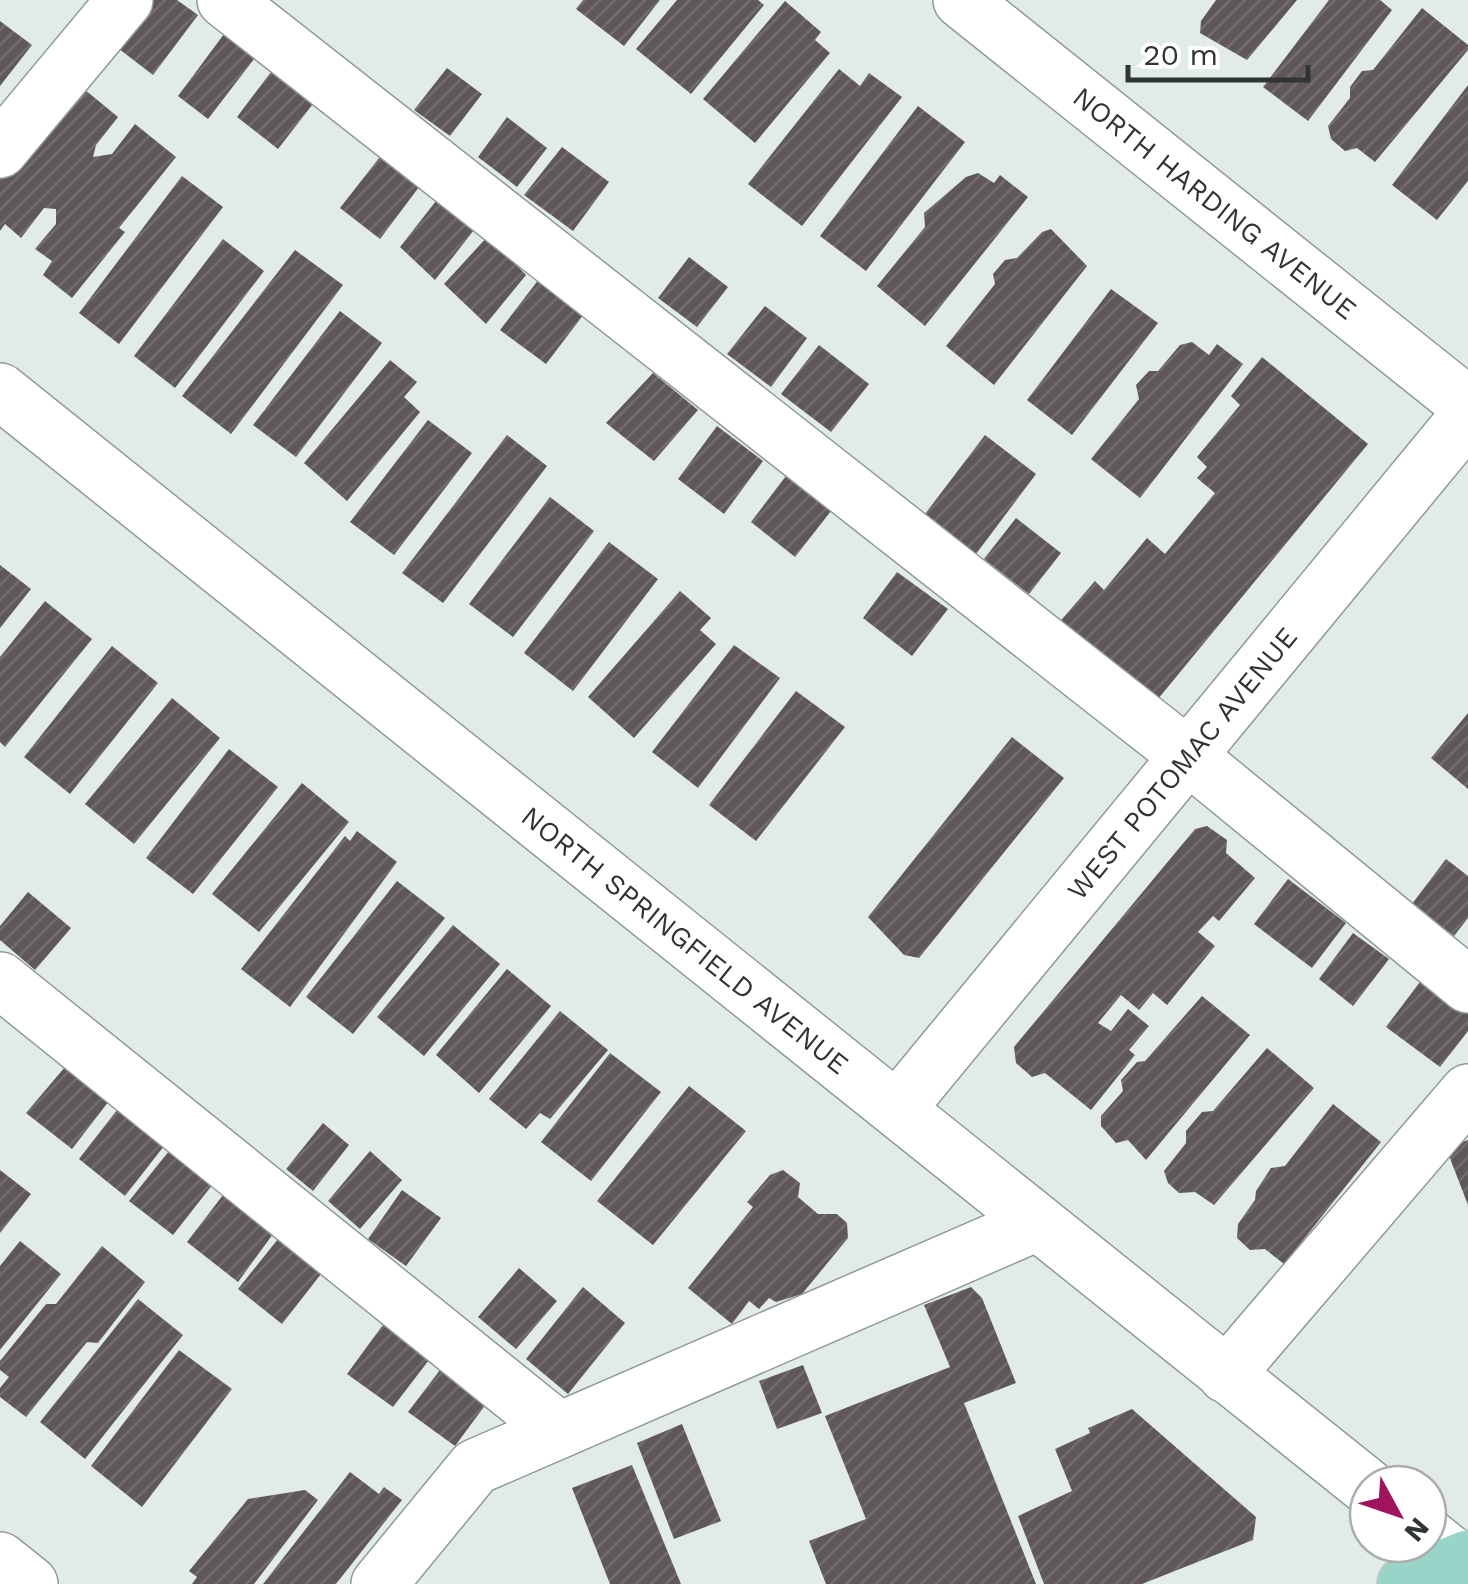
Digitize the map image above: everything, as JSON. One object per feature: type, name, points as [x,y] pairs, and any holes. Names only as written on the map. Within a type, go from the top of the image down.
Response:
[{"type":"main road","points":[[1406,1584],[1456,1556]]},
{"type":"street","points":[[0,150],[124,0]]},
{"type":"street","points":[[225,0],[1188,756],[1468,985]]},
{"type":"street","name":"NORTH HARDING AVENUE","points":[[961,0],[1468,405]]},
{"type":"street","name":"NORTH SPRINGFIELD AVENUE","points":[[0,390],[1348,1471]]},
{"type":"street","name":"WEST POTOMAC AVENUE","points":[[897,1110],[1468,416]]},
{"type":"street","points":[[0,980],[559,1430]]},
{"type":"street","points":[[1226,1374],[1468,1092]]},
{"type":"street","points":[[379,1584],[475,1466],[1038,1223]]},
{"type":"street","points":[[0,1560],[30,1584]]},
{"type":"building","points":[[143,0],[177,0],[198,15],[153,75],[110,42]]},
{"type":"building","points":[[583,0],[660,0],[624,46],[576,9]]},
{"type":"building","points":[[677,0],[758,0],[764,5],[691,94],[636,49]]},
{"type":"building","points":[[1216,0],[1297,0],[1247,60],[1200,33],[1201,21]]},
{"type":"building","points":[[1329,0],[1380,0],[1392,10],[1308,121],[1263,87]]},
{"type":"building","points":[[785,1],[821,32],[815,40],[830,53],[755,143],[703,99]]},
{"type":"building","points":[[1422,8],[1468,45],[1468,50],[1375,162],[1357,148],[1345,151],[1331,139],[1328,126],[1350,98],[1350,87],[1362,71],[1373,70]]},
{"type":"building","points":[[0,21],[32,45],[0,86]]},
{"type":"building","points":[[227,30],[258,54],[208,119],[178,96]]},
{"type":"building","points":[[274,68],[316,100],[278,149],[237,117]]},
{"type":"building","points":[[447,68],[482,94],[450,136],[414,110]]},
{"type":"building","points":[[839,69],[860,86],[869,73],[902,97],[802,226],[748,184]]},
{"type":"building","points":[[73,80],[118,117],[96,145],[93,157],[112,154],[135,124],[176,157],[119,228],[125,232],[72,298],[43,275],[52,261],[35,249],[56,224],[56,209],[44,208],[21,238],[5,224],[0,231],[0,171]]},
{"type":"building","points":[[1468,85],[1468,181],[1437,220],[1392,185]]},
{"type":"building","points":[[918,106],[965,142],[866,271],[820,236]]},
{"type":"building","points":[[507,117],[547,148],[517,187],[478,157]]},
{"type":"building","points":[[562,147],[609,182],[573,231],[524,195]]},
{"type":"building","points":[[383,153],[422,183],[380,239],[340,208]]},
{"type":"building","points":[[978,173],[994,183],[1000,175],[1028,197],[925,326],[877,286],[925,227],[924,213],[966,177]]},
{"type":"building","points":[[182,176],[223,207],[119,344],[79,313]]},
{"type":"building","points":[[436,201],[474,230],[435,280],[400,247]]},
{"type":"building","points":[[1051,229],[1087,266],[994,385],[946,346],[995,284],[993,274],[1005,260],[1017,258],[1042,232]]},
{"type":"building","points":[[488,236],[526,275],[486,324],[444,284]]},
{"type":"building","points":[[223,239],[264,271],[175,388],[134,356]]},
{"type":"building","points":[[295,250],[343,285],[231,434],[182,396]]},
{"type":"building","points":[[689,257],[728,287],[697,327],[658,298]]},
{"type":"building","points":[[539,279],[584,314],[546,364],[500,330]]},
{"type":"building","points":[[1111,289],[1158,323],[1072,435],[1027,400]]},
{"type":"building","points":[[765,306],[807,338],[771,387],[727,354]]},
{"type":"building","points":[[340,311],[382,343],[296,457],[253,425]]},
{"type":"building","points":[[1192,342],[1209,355],[1217,344],[1243,364],[1140,498],[1091,459],[1139,399],[1136,385],[1149,371],[1158,371],[1180,345]]},
{"type":"building","points":[[819,345],[869,384],[831,432],[781,394]]},
{"type":"building","points":[[1262,357],[1368,444],[1153,705],[1056,626],[1095,581],[1104,590],[1147,538],[1165,554],[1215,493],[1197,478],[1207,467],[1197,457],[1240,405],[1231,396]]},
{"type":"building","points":[[390,360],[417,382],[404,397],[420,412],[347,501],[304,463]]},
{"type":"building","points":[[653,373],[698,410],[654,461],[606,423]]},
{"type":"building","points":[[428,420],[472,453],[394,555],[350,522]]},
{"type":"building","points":[[717,426],[763,461],[724,514],[678,479]]},
{"type":"building","points":[[507,435],[547,466],[443,603],[402,573]]},
{"type":"building","points":[[985,435],[1036,474],[976,554],[925,514]]},
{"type":"building","points":[[786,476],[831,511],[795,557],[751,522]]},
{"type":"building","points":[[550,497],[594,531],[513,637],[469,604]]},
{"type":"building","points":[[1016,518],[1061,553],[1029,594],[984,559]]},
{"type":"building","points":[[609,542],[658,579],[573,691],[524,653]]},
{"type":"building","points":[[0,565],[31,589],[0,628]]},
{"type":"building","points":[[897,572],[948,609],[912,656],[863,618]]},
{"type":"building","points":[[680,591],[711,618],[700,630],[716,644],[634,738],[588,697]]},
{"type":"building","points":[[45,601],[92,639],[5,747],[0,742],[0,657]]},
{"type":"building","points":[[734,645],[780,678],[698,788],[652,752]]},
{"type":"building","points":[[112,646],[158,683],[70,794],[24,757]]},
{"type":"building","points":[[796,691],[845,727],[756,841],[709,805]]},
{"type":"building","points":[[172,698],[220,738],[134,844],[85,804]]},
{"type":"building","points":[[1468,713],[1468,789],[1431,758]]},
{"type":"building","points":[[1012,737],[1064,778],[919,958],[904,955],[868,917]]},
{"type":"building","points":[[229,749],[278,787],[193,894],[146,858]]},
{"type":"building","points":[[302,783],[349,822],[259,932],[212,894]]},
{"type":"building","points":[[1207,826],[1227,840],[1226,853],[1255,878],[1219,921],[1213,916],[1198,932],[1215,946],[1167,1005],[1153,993],[1139,1010],[1121,995],[1098,1023],[1111,1031],[1128,1009],[1149,1026],[1129,1050],[1135,1055],[1091,1110],[1045,1073],[1032,1077],[1016,1063],[1014,1047],[1195,829]]},
{"type":"building","points":[[357,831],[397,862],[290,1007],[241,969],[345,836],[350,841]]},
{"type":"building","points":[[1446,859],[1468,876],[1468,918],[1454,936],[1412,904]]},
{"type":"building","points":[[1288,879],[1346,923],[1312,968],[1254,924]]},
{"type":"building","points":[[397,881],[445,918],[353,1034],[306,997]]},
{"type":"building","points":[[28,892],[71,928],[35,970],[0,940],[0,926]]},
{"type":"building","points":[[453,925],[500,964],[424,1056],[377,1017]]},
{"type":"building","points":[[1353,933],[1389,959],[1353,1006],[1319,979]]},
{"type":"building","points":[[507,969],[551,1006],[479,1093],[436,1055]]},
{"type":"building","points":[[1423,978],[1468,1012],[1468,1031],[1440,1067],[1386,1027]]},
{"type":"building","points":[[1202,996],[1250,1035],[1146,1160],[1128,1140],[1116,1143],[1101,1126],[1101,1116],[1123,1091],[1121,1080],[1137,1062],[1145,1061]]},
{"type":"building","points":[[560,1011],[608,1050],[550,1119],[540,1113],[526,1129],[489,1099]]},
{"type":"building","points":[[1267,1048],[1314,1088],[1214,1205],[1195,1192],[1179,1193],[1168,1183],[1164,1171],[1186,1143],[1186,1131],[1202,1112],[1213,1111]]},
{"type":"building","points":[[610,1053],[661,1092],[591,1181],[541,1142]]},
{"type":"building","points":[[65,1067],[109,1101],[72,1149],[26,1113]]},
{"type":"building","points":[[689,1086],[746,1131],[653,1245],[597,1201]]},
{"type":"building","points":[[1333,1104],[1381,1142],[1284,1264],[1265,1249],[1250,1250],[1237,1238],[1238,1224],[1255,1200],[1256,1191],[1271,1168],[1285,1166]]},
{"type":"building","points":[[117,1110],[164,1146],[125,1196],[79,1159]]},
{"type":"building","points":[[323,1123],[349,1145],[313,1191],[286,1169]]},
{"type":"building","points":[[1468,1140],[1468,1205],[1446,1148]]},
{"type":"building","points":[[169,1151],[213,1184],[173,1235],[129,1201]]},
{"type":"building","points":[[370,1151],[402,1180],[360,1229],[328,1201]]},
{"type":"building","points":[[0,1170],[31,1194],[0,1233]]},
{"type":"building","points":[[783,1170],[800,1183],[798,1197],[818,1214],[837,1214],[847,1223],[848,1238],[802,1294],[776,1302],[769,1298],[759,1309],[749,1301],[732,1324],[688,1288],[753,1207],[747,1202],[770,1175]]},
{"type":"building","points":[[402,1190],[441,1218],[406,1266],[368,1239]]},
{"type":"building","points":[[223,1195],[273,1234],[238,1282],[187,1242]]},
{"type":"building","points":[[278,1239],[321,1274],[282,1324],[238,1289]]},
{"type":"building","points":[[20,1241],[61,1274],[0,1350],[0,1266]]},
{"type":"building","points":[[102,1246],[145,1282],[98,1343],[87,1342],[26,1417],[0,1397],[0,1388],[9,1377],[0,1370],[0,1361],[46,1304],[56,1304]]},
{"type":"building","points":[[519,1268],[557,1301],[516,1349],[478,1317]]},
{"type":"building","points":[[583,1287],[625,1323],[568,1394],[526,1359]]},
{"type":"building","points":[[971,1287],[982,1298],[1016,1383],[964,1403],[1036,1584],[826,1584],[809,1541],[866,1519],[825,1416],[950,1367],[924,1305]]},
{"type":"building","points":[[138,1299],[183,1335],[85,1459],[40,1422]]},
{"type":"building","points":[[385,1322],[432,1356],[393,1407],[347,1374]]},
{"type":"building","points":[[179,1350],[232,1389],[142,1507],[91,1466]]},
{"type":"building","points":[[803,1365],[822,1413],[777,1429],[759,1381]]},
{"type":"building","points":[[443,1366],[489,1400],[455,1446],[408,1412]]},
{"type":"building","points":[[1132,1409],[1256,1517],[1253,1540],[1142,1584],[1044,1584],[1018,1516],[1072,1491],[1055,1449],[1090,1433],[1088,1428]]},
{"type":"building","points":[[682,1424],[721,1521],[674,1539],[637,1443]]},
{"type":"building","points":[[632,1465],[681,1584],[610,1584],[572,1488]]},
{"type":"building","points":[[350,1472],[379,1494],[384,1487],[402,1500],[336,1584],[263,1584]]},
{"type":"building","points":[[305,1490],[318,1500],[254,1584],[192,1584],[197,1577],[189,1571],[248,1499]]}]
